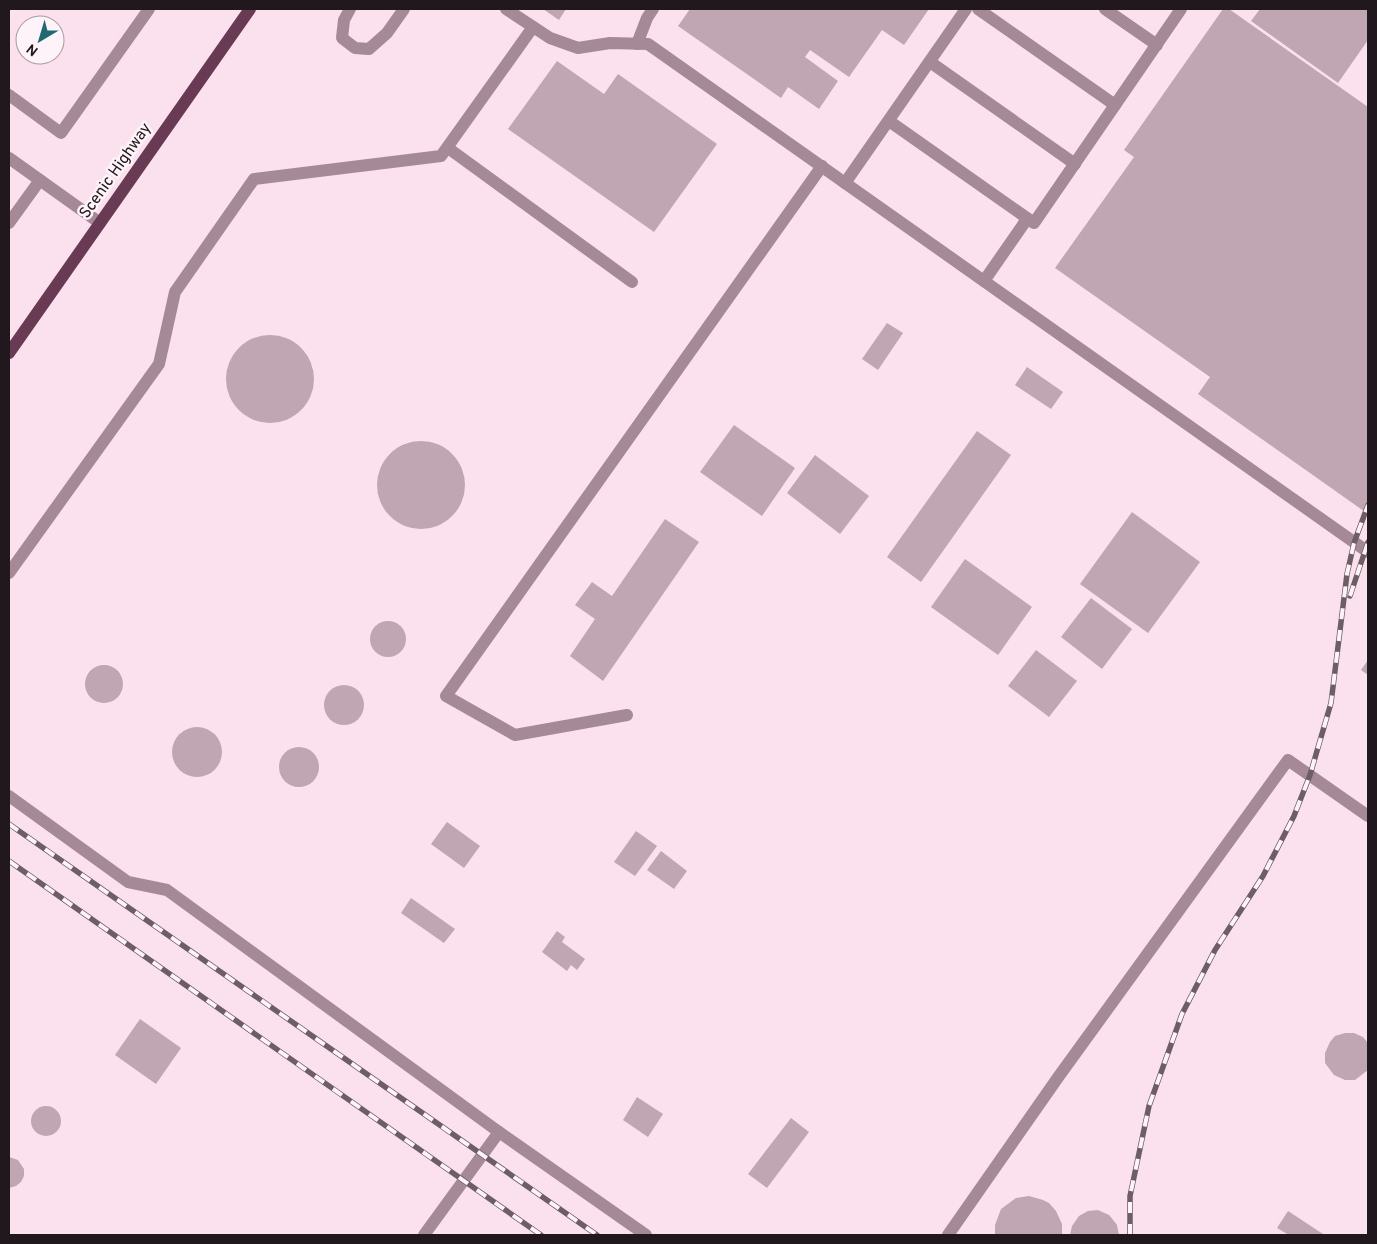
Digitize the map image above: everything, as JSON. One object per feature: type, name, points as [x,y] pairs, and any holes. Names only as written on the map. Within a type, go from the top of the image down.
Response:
[{"type":"main road","name":"Scenic Highway","points":[[9,352],[250,9]]},
{"type":"street","points":[[9,95],[61,133],[149,9]]},
{"type":"street","points":[[350,9],[344,20],[342,38],[355,48],[369,49],[387,33],[404,9]]},
{"type":"street","points":[[506,9],[550,38],[578,48],[610,43],[648,44],[1368,552]]},
{"type":"street","points":[[637,44],[647,18],[654,9]]},
{"type":"street","points":[[845,183],[966,9]]},
{"type":"street","points":[[978,9],[1115,105]]},
{"type":"street","points":[[1105,9],[1157,45]]},
{"type":"street","points":[[888,121],[1034,224],[1182,9]]},
{"type":"street","points":[[9,572],[159,364],[175,292],[254,179],[442,156],[533,27]]},
{"type":"street","points":[[930,62],[1075,164]]},
{"type":"street","points":[[448,148],[632,282]]},
{"type":"street","points":[[9,158],[100,222]]},
{"type":"street","points":[[627,715],[515,734],[446,696],[822,166]]},
{"type":"street","points":[[9,223],[40,180]]},
{"type":"street","points":[[984,281],[1027,218]]},
{"type":"street","points":[[948,1235],[1059,1076],[1288,760],[1368,816]]},
{"type":"street","points":[[9,796],[128,882],[167,890],[499,1132],[646,1235]]},
{"type":"street","points":[[424,1235],[499,1132]]},
{"type":"building","points":[[543,9],[566,9],[559,20]]},
{"type":"building","points":[[690,9],[929,9],[904,45],[882,30],[849,77],[810,50],[805,57],[838,81],[819,109],[788,87],[781,98],[678,26]]},
{"type":"building","points":[[1223,9],[1229,9],[1368,107],[1368,514],[1198,394],[1210,377],[1055,268],[1134,157],[1124,150]]},
{"type":"building","points":[[1260,9],[1367,9],[1368,40],[1338,83],[1251,21]]},
{"type":"building","points":[[557,61],[604,94],[618,74],[717,144],[654,232],[508,129]]},
{"type":"building","points":[[887,323],[903,333],[878,370],[862,359]]},
{"type":"building","points":[[270,335],[287,338],[295,342],[307,354],[311,362],[314,379],[311,396],[307,404],[295,416],[287,420],[270,423],[253,420],[245,416],[233,404],[229,396],[226,379],[229,362],[233,354],[245,342],[253,338]]},
{"type":"building","points":[[1027,367],[1063,392],[1051,409],[1015,385]]},
{"type":"building","points":[[734,425],[795,468],[762,516],[700,472]]},
{"type":"building","points":[[977,431],[1011,455],[921,582],[887,557]]},
{"type":"building","points":[[421,441],[438,444],[452,454],[462,468],[465,485],[462,502],[452,516],[438,526],[421,529],[404,526],[390,516],[380,502],[377,485],[380,468],[390,454],[404,444]]},
{"type":"building","points":[[815,455],[869,496],[840,534],[787,493]]},
{"type":"building","points":[[1132,512],[1200,562],[1148,633],[1080,584]]},
{"type":"building","points":[[665,519],[699,542],[603,681],[570,656],[595,619],[575,605],[592,582],[612,596]]},
{"type":"building","points":[[965,559],[1032,607],[998,655],[931,607]]},
{"type":"building","points":[[1091,598],[1132,629],[1102,669],[1061,637]]},
{"type":"building","points":[[388,621],[395,622],[401,626],[405,632],[405,646],[401,652],[395,656],[388,657],[381,656],[375,652],[371,646],[370,639],[371,632],[375,626],[381,622]]},
{"type":"building","points":[[1036,650],[1077,681],[1049,717],[1008,686]]},
{"type":"building","points":[[1368,660],[1368,675],[1361,670]]},
{"type":"building","points":[[104,665],[118,670],[123,684],[118,698],[104,703],[90,698],[85,684],[90,670]]},
{"type":"building","points":[[344,685],[355,688],[361,694],[364,705],[361,716],[355,722],[344,725],[333,722],[327,716],[324,705],[327,694],[333,688]]},
{"type":"building","points":[[197,727],[215,734],[222,752],[215,770],[197,777],[179,770],[172,752],[179,734]]},
{"type":"building","points":[[299,747],[313,753],[319,767],[313,781],[299,787],[285,781],[279,767],[285,753]]},
{"type":"building","points":[[447,822],[480,846],[464,868],[431,844]]},
{"type":"building","points":[[636,831],[657,846],[635,876],[614,862]]},
{"type":"building","points":[[661,851],[687,871],[674,889],[647,870]]},
{"type":"building","points":[[411,898],[455,929],[444,943],[401,913]]},
{"type":"building","points":[[557,931],[565,937],[562,942],[585,959],[577,970],[571,965],[567,971],[542,952]]},
{"type":"building","points":[[140,1019],[181,1048],[156,1084],[115,1055]]},
{"type":"building","points":[[1354,1033],[1363,1037],[1368,1043],[1368,1070],[1355,1080],[1345,1080],[1334,1075],[1325,1063],[1325,1053],[1330,1042],[1335,1036]]},
{"type":"building","points":[[637,1097],[663,1114],[648,1137],[623,1120]]},
{"type":"building","points":[[46,1106],[57,1110],[61,1121],[57,1132],[46,1136],[35,1132],[31,1121],[35,1110]]},
{"type":"building","points":[[791,1118],[809,1132],[767,1188],[748,1174]]},
{"type":"building","points":[[9,1157],[18,1160],[24,1169],[24,1176],[16,1186],[9,1188]]},
{"type":"building","points":[[1029,1196],[1049,1203],[1056,1211],[1062,1224],[1062,1235],[995,1235],[995,1225],[1001,1209],[1016,1198]]},
{"type":"building","points":[[1098,1210],[1109,1215],[1117,1225],[1119,1235],[1070,1235],[1072,1226],[1079,1216],[1088,1211]]},
{"type":"building","points":[[1288,1211],[1323,1234],[1289,1235],[1277,1228]]},
{"type":"railway","points":[[1130,1235],[1130,1196],[1149,1106],[1182,1014],[1215,950],[1263,876],[1294,816],[1310,775],[1331,703],[1347,574],[1354,543],[1368,505]]},
{"type":"railway","points":[[1350,596],[1368,542]]},
{"type":"railway","points":[[9,824],[597,1235]]},
{"type":"railway","points":[[9,861],[541,1235]]}]
